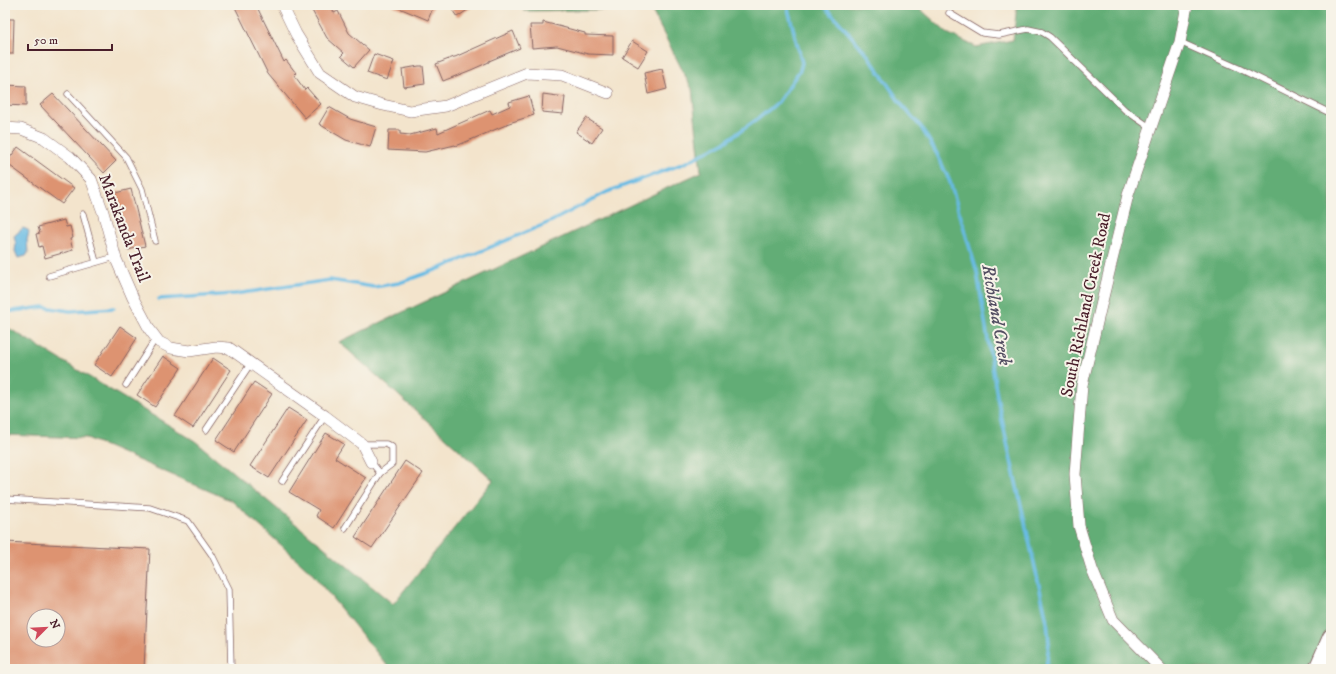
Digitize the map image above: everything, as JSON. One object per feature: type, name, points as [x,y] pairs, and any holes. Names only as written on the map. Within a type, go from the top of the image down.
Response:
[{"type":"street","points":[[282,5],[296,34],[320,73],[355,97],[383,105],[410,110],[446,106],[527,73],[562,75],[608,93]]},
{"type":"street","name":"South Richland Creek Road","points":[[1161,669],[1113,620],[1092,569],[1078,526],[1075,474],[1082,385],[1128,195],[1180,42],[1187,5]]},
{"type":"street","name":"Marakanda Trail","points":[[5,128],[22,129],[44,138],[70,157],[91,179],[103,212],[115,257],[133,298],[150,330],[159,342],[171,348],[189,350],[216,347],[229,348],[362,444],[371,462]]},
{"type":"street","points":[[1317,669],[1331,637]]},
{"type":"lane","points":[[950,12],[982,33],[999,35],[1028,29],[1042,32],[1050,37],[1126,110],[1151,128]]},
{"type":"lane","points":[[1180,42],[1238,68],[1328,112],[1331,115]]},
{"type":"lane","points":[[68,94],[126,157],[142,189],[155,241]]},
{"type":"lane","points":[[83,214],[96,262]]},
{"type":"lane","points":[[49,276],[115,257]]},
{"type":"lane","points":[[126,385],[156,338]]},
{"type":"lane","points":[[206,430],[251,363]]},
{"type":"lane","points":[[282,481],[325,416]]},
{"type":"lane","points":[[345,528],[380,473],[392,464],[392,447],[386,444],[362,444]]},
{"type":"lane","points":[[371,462],[380,473]]},
{"type":"lane","points":[[5,499],[150,508],[188,521],[212,554],[229,589],[232,669]]},
{"type":"green space","points":[[524,5],[916,5],[947,33],[976,47],[1013,40],[1017,5],[1331,5],[1331,669],[390,669],[310,571],[232,501],[87,438],[5,435],[5,326],[195,441],[393,604],[493,480],[339,342],[701,172],[692,89],[651,9],[524,11]]},
{"type":"water","points":[[23,228],[29,232],[27,240],[28,253],[26,256],[18,258],[15,251],[16,244],[14,236]]},
{"type":"building","points":[[234,5],[256,5],[284,62],[286,60],[296,73],[294,75],[305,90],[307,88],[321,104],[305,118],[268,74]]},
{"type":"building","points":[[309,5],[330,5],[334,13],[338,11],[349,33],[369,50],[354,67],[341,56],[344,53],[327,38]]},
{"type":"building","points":[[392,5],[434,5],[428,20]]},
{"type":"building","points":[[449,5],[475,5],[457,17]]},
{"type":"building","points":[[5,19],[14,19],[13,54],[5,54]]},
{"type":"building","points":[[543,22],[585,33],[585,35],[613,36],[613,55],[588,54],[557,46],[532,48],[530,25],[543,25]]},
{"type":"building","points":[[513,31],[520,48],[443,81],[436,64]]},
{"type":"building","points":[[632,41],[648,51],[638,67],[622,57]]},
{"type":"building","points":[[374,54],[394,61],[387,80],[367,73]]},
{"type":"building","points":[[423,66],[425,84],[404,87],[402,69]]},
{"type":"building","points":[[662,69],[667,89],[648,94],[644,73]]},
{"type":"building","points":[[5,85],[26,86],[26,106],[5,105]]},
{"type":"building","points":[[53,94],[116,161],[104,173],[40,105]]},
{"type":"building","points":[[543,94],[565,97],[563,114],[542,112]]},
{"type":"building","points":[[529,96],[534,115],[506,124],[456,146],[425,152],[388,150],[389,130],[400,130],[400,134],[410,135],[437,128],[438,133],[490,110],[492,114],[510,106],[509,102]]},
{"type":"building","points":[[329,107],[350,119],[376,127],[370,147],[346,140],[319,124]]},
{"type":"building","points":[[586,118],[602,128],[592,143],[576,132]]},
{"type":"building","points":[[18,147],[74,188],[62,204],[6,163]]},
{"type":"building","points":[[131,189],[145,246],[128,250],[115,193]]},
{"type":"building","points":[[64,220],[66,227],[70,226],[73,238],[70,239],[73,250],[45,258],[42,246],[39,247],[36,234],[40,233],[38,227]]},
{"type":"building","points":[[120,326],[137,338],[112,377],[94,365]]},
{"type":"building","points":[[163,356],[181,368],[155,407],[137,395]]},
{"type":"building","points":[[213,358],[231,370],[193,428],[175,416]]},
{"type":"building","points":[[254,382],[272,394],[234,452],[216,440]]},
{"type":"building","points":[[288,408],[307,420],[269,478],[250,466]]},
{"type":"building","points":[[326,433],[344,444],[335,458],[366,478],[334,528],[316,516],[319,510],[289,492]]},
{"type":"building","points":[[405,461],[423,473],[372,548],[355,537]]},
{"type":"building","points":[[5,542],[150,549],[144,669],[5,669]]},
{"type":"waterway","points":[[159,299],[235,294],[330,280],[374,287],[399,283],[441,268],[550,222],[607,192],[685,163],[725,142],[759,118],[778,102],[800,70],[802,63],[787,5]]},
{"type":"waterway","name":"Richland Creek","points":[[824,5],[867,54],[901,104],[921,127],[937,154],[950,182],[977,272],[998,402],[1047,621],[1049,643],[1046,669]]},
{"type":"waterway","points":[[5,312],[44,307],[70,311],[114,308]]}]
